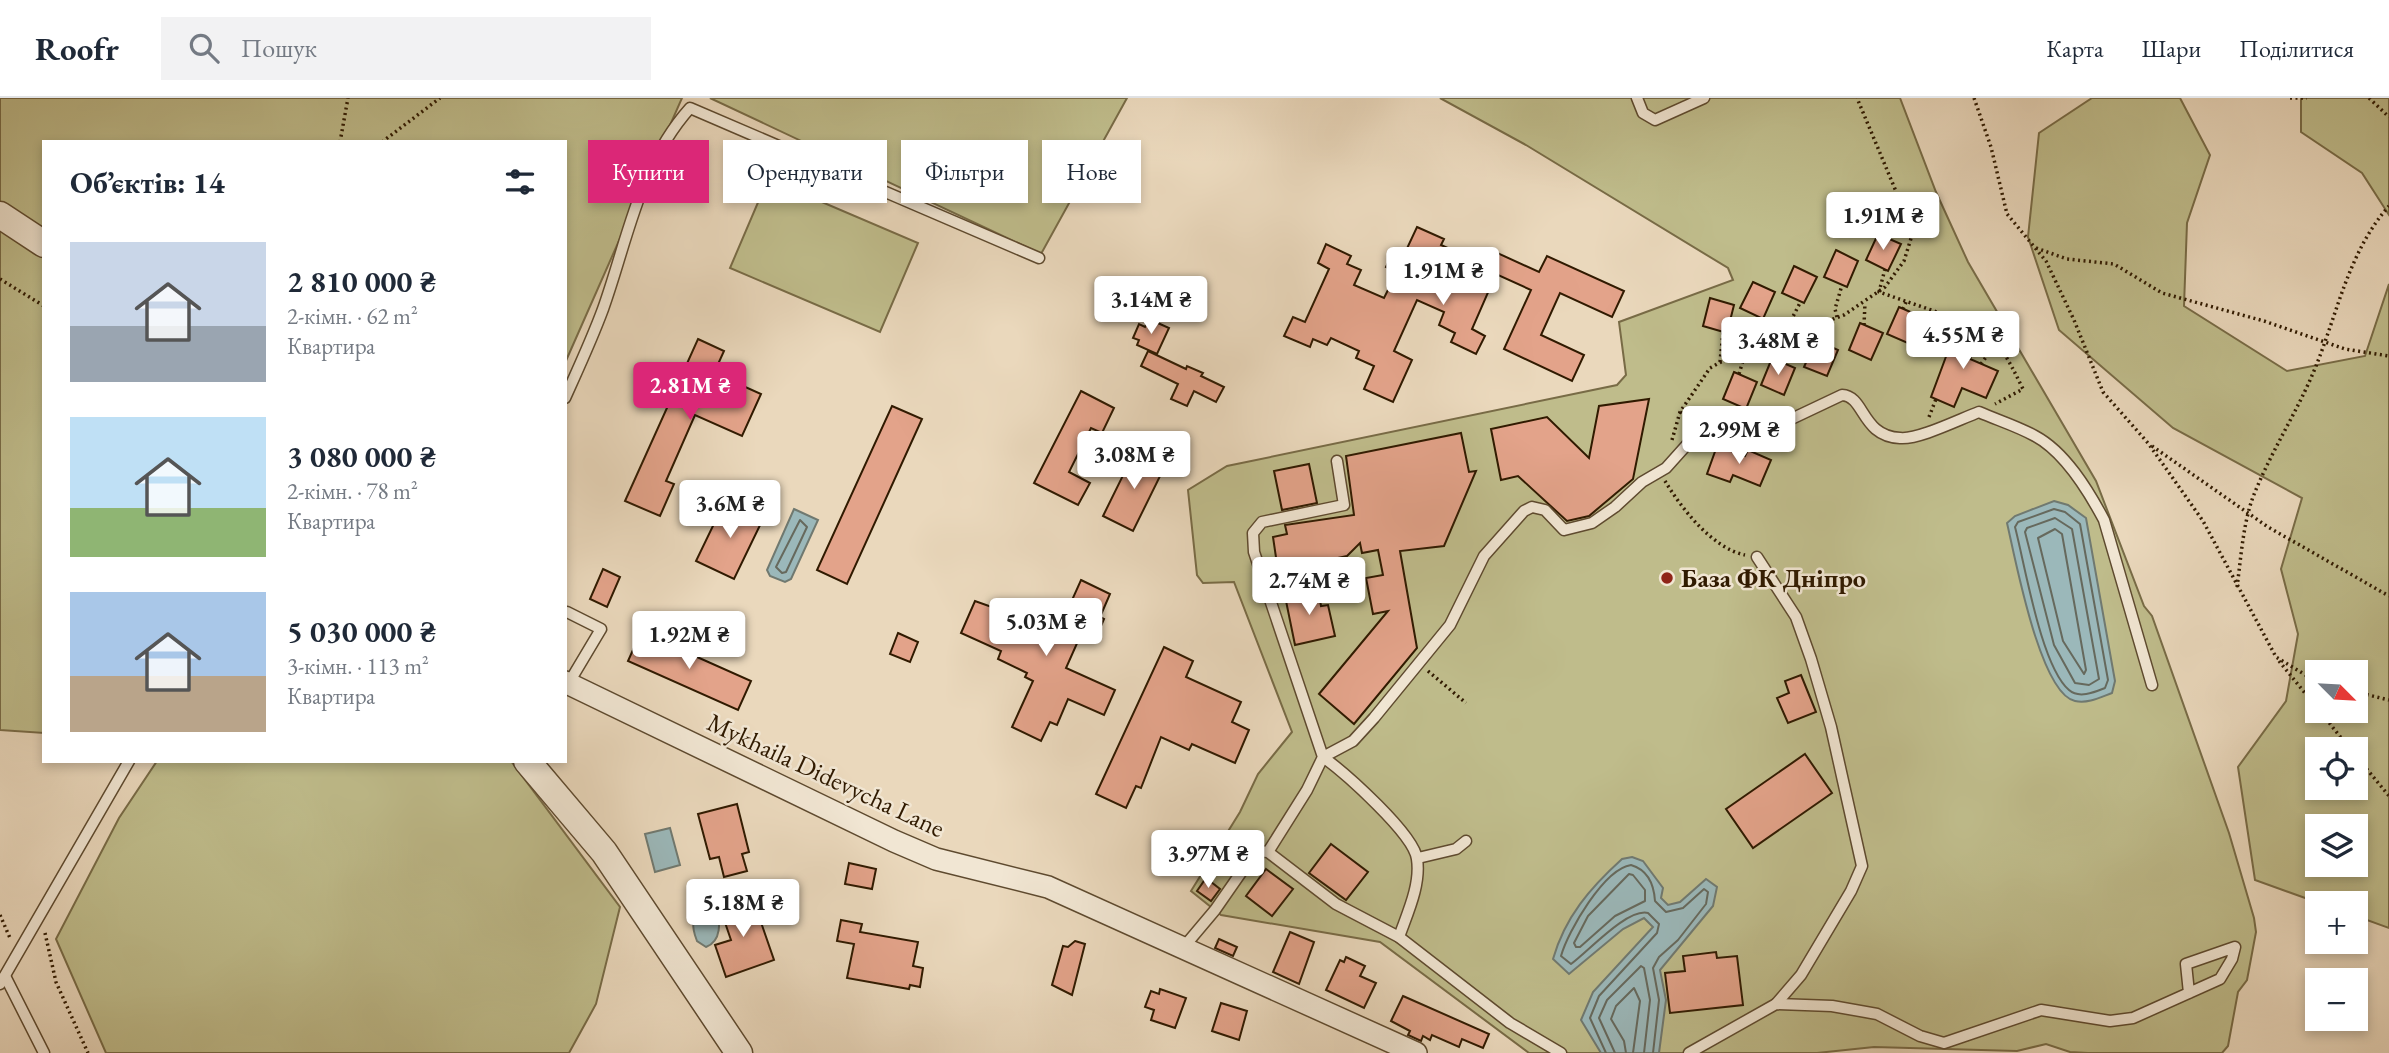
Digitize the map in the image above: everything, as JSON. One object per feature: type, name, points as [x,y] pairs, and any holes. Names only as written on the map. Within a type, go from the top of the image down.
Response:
[{"type":"street","points":[[0,215],[22,226],[42,242]]},
{"type":"street","name":"Mykhaila Didevycha Lane","points":[[567,685],[894,841],[936,859],[1048,887],[1416,1053]]},
{"type":"street","points":[[529,763],[604,852],[739,1053]]},
{"type":"lane","points":[[567,393],[602,310],[648,167],[673,127],[698,98]]},
{"type":"lane","points":[[1637,98],[1643,113],[1655,120],[1704,98]]},
{"type":"lane","points":[[690,108],[1039,258]]},
{"type":"lane","points":[[1268,852],[1307,790],[1323,757],[1353,741],[1419,663],[1450,625],[1484,556],[1524,511],[1532,507],[1545,510],[1564,530],[1591,523],[1615,508],[1642,482],[1666,468],[1692,439],[1706,430],[1785,422],[1842,395],[1854,400],[1869,425],[1880,435],[1903,439],[1979,412],[2034,435],[2051,447],[2094,501],[2104,520],[2152,685]]},
{"type":"lane","points":[[1337,461],[1344,505],[1262,522],[1253,533],[1254,552],[1323,757],[1348,775],[1393,823],[1418,858],[1413,897],[1399,937]]},
{"type":"lane","points":[[1689,1053],[1776,1004],[1801,975],[1851,891],[1862,866],[1831,727],[1811,659],[1796,617],[1757,557]]},
{"type":"lane","points":[[567,612],[601,629],[567,685]]},
{"type":"lane","points":[[44,1053],[3,980],[128,763]]},
{"type":"lane","points":[[1418,858],[1456,849],[1466,841]]},
{"type":"lane","points":[[1182,948],[1215,910],[1256,851],[1268,852],[1336,904],[1399,937],[1510,1023],[1561,1053]]},
{"type":"lane","points":[[1776,1004],[1832,1006],[1877,1014],[1920,1036],[1944,1042],[2041,1010],[2110,1021],[2133,1018],[2189,993],[2220,979],[2232,960],[2235,947],[2186,964],[2189,993]]},
{"type":"path","points":[[340,140],[348,98]]},
{"type":"path","points":[[385,140],[440,98]]},
{"type":"path","points":[[1757,557],[1730,552],[1680,506],[1663,478],[1680,412],[1710,368],[1746,351],[1818,325],[1865,303],[1879,292],[1904,261],[1913,232],[1857,98]]},
{"type":"path","points":[[1974,98],[1991,147],[2007,214],[2046,261],[2103,391],[2148,443],[2203,521],[2276,657],[2305,693]]},
{"type":"path","points":[[2290,98],[2308,98]]},
{"type":"path","points":[[2369,98],[2389,117]]},
{"type":"path","points":[[2237,587],[2252,499],[2271,456],[2305,395],[2326,343],[2347,274],[2377,219],[2389,206]]},
{"type":"path","points":[[2034,247],[2067,259],[2114,264],[2162,293],[2264,321],[2326,343],[2389,356]]},
{"type":"path","points":[[1879,292],[1885,269]]},
{"type":"path","points":[[0,279],[42,305]]},
{"type":"path","points":[[1837,317],[1835,309],[1842,285]]},
{"type":"path","points":[[1879,292],[1984,329],[1997,342],[2023,389],[1979,412]]},
{"type":"path","points":[[1903,309],[1907,300]]},
{"type":"path","points":[[1787,336],[1786,330],[1801,302]]},
{"type":"path","points":[[1864,325],[1865,303]]},
{"type":"path","points":[[1754,348],[1758,317]]},
{"type":"path","points":[[1962,330],[1966,322]]},
{"type":"path","points":[[1818,325],[1820,342]]},
{"type":"path","points":[[1720,362],[1723,332]]},
{"type":"path","points":[[1776,340],[1776,360]]},
{"type":"path","points":[[1981,364],[1997,342]]},
{"type":"path","points":[[1740,374],[1746,351]]},
{"type":"path","points":[[2148,443],[2249,514],[2389,596]]},
{"type":"path","points":[[2276,657],[2305,675]]},
{"type":"path","points":[[1419,663],[1466,703]]},
{"type":"path","points":[[2368,695],[2389,700]]},
{"type":"path","points":[[2329,723],[2340,737]]},
{"type":"path","points":[[2368,771],[2389,796]]},
{"type":"path","points":[[40,914],[56,982],[88,1053]]},
{"type":"path","points":[[0,915],[18,954]]},
{"type":"shaded area","points":[[0,98],[682,98],[663,140],[588,140],[588,203],[636,203],[567,358],[567,140],[42,140],[42,733],[0,730]]},
{"type":"shaded area","points":[[710,98],[1127,98],[1104,140],[1042,140],[1042,203],[1069,203],[1041,254],[933,203],[1028,203],[1028,140],[901,140],[901,188],[887,181],[887,140],[799,140]]},
{"type":"shaded area","name":"База ФК Дніпро","points":[[1440,98],[1900,98],[1936,192],[1968,262],[2096,481],[2144,606],[2152,616],[2229,833],[2256,932],[2247,980],[2238,992],[2228,1046],[2222,1053],[2088,1053],[2070,1052],[2046,1044],[2017,1051],[1874,1047],[1817,1053],[1529,1053],[1380,942],[1221,915],[1191,891],[1240,812],[1258,774],[1292,732],[1234,582],[1203,583],[1197,575],[1188,490],[1227,466],[1617,385],[1626,375],[1619,322],[1733,280],[1728,268],[1526,145]]},
{"type":"shaded area","points":[[2092,98],[2180,98],[2210,155],[2187,223],[2184,306],[2287,371],[2365,356],[2389,284],[2389,928],[2368,920],[2368,891],[2305,891],[2305,898],[2255,880],[2238,767],[2286,701],[2298,634],[2281,569],[2302,498],[2173,428],[2059,330],[2028,237],[2039,133]]},
{"type":"shaded area","points":[[2301,98],[2389,98],[2389,215],[2362,173],[2301,132]]},
{"type":"shaded area","points":[[758,203],[824,203],[918,243],[880,332],[730,268]]},
{"type":"shaded area","points":[[156,763],[512,763],[620,907],[596,1004],[569,1053],[106,1053],[56,939],[119,818]]},
{"type":"water","points":[[2054,501],[2068,505],[2086,518],[2115,681],[2112,693],[2090,701],[2075,701],[2062,693],[2051,675],[2031,622],[2007,523],[2015,516]]},
{"type":"water","points":[[794,509],[818,520],[791,579],[785,582],[770,576],[767,570]]},
{"type":"water","points":[[670,828],[680,865],[655,872],[645,834]]},
{"type":"water","points":[[1632,857],[1643,861],[1663,888],[1661,898],[1668,905],[1680,902],[1706,879],[1717,887],[1713,906],[1660,970],[1666,1000],[1659,1053],[1601,1053],[1581,1020],[1593,992],[1653,927],[1644,918],[1623,929],[1569,974],[1553,959],[1564,930],[1580,904],[1622,859]]},
{"type":"water","points":[[706,907],[717,907],[719,925],[715,940],[706,947],[697,941],[693,926],[697,914]]},
{"type":"building","points":[[1417,227],[1444,239],[1441,245],[1470,258],[1473,252],[1489,260],[1493,251],[1539,272],[1547,256],[1624,291],[1612,317],[1560,293],[1541,335],[1584,355],[1572,381],[1504,349],[1531,290],[1496,274],[1472,329],[1485,336],[1476,354],[1451,342],[1455,333],[1439,325],[1444,312],[1417,300],[1394,351],[1412,360],[1393,402],[1364,389],[1374,366],[1356,358],[1359,351],[1331,338],[1327,345],[1313,339],[1310,347],[1284,336],[1293,317],[1305,322],[1329,269],[1318,263],[1326,244],[1351,256],[1347,264],[1361,270],[1354,285],[1384,298],[1397,272],[1386,267],[1393,252],[1403,257]]},
{"type":"building","points":[[1878,234],[1901,244],[1888,271],[1866,260]]},
{"type":"building","points":[[1836,250],[1858,261],[1847,287],[1824,277]]},
{"type":"building","points":[[1794,266],[1817,277],[1804,303],[1782,293]]},
{"type":"building","points":[[1753,282],[1775,292],[1763,319],[1740,308]]},
{"type":"building","points":[[1710,298],[1734,305],[1727,333],[1703,326]]},
{"type":"building","points":[[1899,307],[1922,317],[1910,344],[1887,334]]},
{"type":"building","points":[[1149,319],[1169,328],[1157,354],[1137,345],[1139,340],[1133,338],[1139,324],[1145,327]]},
{"type":"building","points":[[1860,323],[1883,333],[1871,360],[1849,350]]},
{"type":"building","points":[[1957,327],[1979,337],[1970,359],[1998,371],[1986,398],[1962,388],[1954,407],[1931,397]]},
{"type":"building","points":[[698,339],[724,351],[714,373],[761,394],[742,436],[695,415],[666,481],[674,484],[660,516],[625,501]]},
{"type":"building","points":[[1816,340],[1838,350],[1827,376],[1804,367]]},
{"type":"building","points":[[1148,351],[1186,369],[1187,366],[1203,373],[1201,376],[1224,387],[1216,402],[1194,391],[1187,406],[1171,399],[1178,384],[1141,366]]},
{"type":"building","points":[[1772,358],[1795,368],[1784,395],[1761,385]]},
{"type":"building","points":[[1734,372],[1757,382],[1746,409],[1723,399]]},
{"type":"building","points":[[1081,391],[1114,408],[1102,433],[1091,428],[1069,472],[1090,483],[1078,505],[1034,483]]},
{"type":"building","points":[[1649,399],[1633,479],[1589,516],[1567,521],[1518,476],[1501,480],[1491,429],[1547,417],[1589,458],[1599,406]]},
{"type":"building","points":[[892,406],[922,419],[847,584],[817,570]]},
{"type":"building","points":[[1461,433],[1469,472],[1476,471],[1444,546],[1400,551],[1417,648],[1354,724],[1319,694],[1388,611],[1373,614],[1366,578],[1383,575],[1378,550],[1362,553],[1360,543],[1347,556],[1278,571],[1273,537],[1287,534],[1285,525],[1354,515],[1346,456]]},
{"type":"building","points":[[1717,446],[1745,456],[1748,450],[1771,460],[1760,486],[1733,475],[1730,482],[1707,474]]},
{"type":"building","points":[[1135,451],[1165,466],[1133,531],[1103,516]]},
{"type":"building","points":[[1309,464],[1317,503],[1282,510],[1274,471]]},
{"type":"building","points":[[725,501],[763,519],[734,579],[696,561]]},
{"type":"building","points":[[603,569],[620,577],[607,607],[590,599]]},
{"type":"building","points":[[1081,580],[1110,594],[1100,617],[1104,619],[1096,638],[1082,632],[1066,668],[1115,690],[1104,715],[1068,699],[1057,725],[1050,722],[1041,741],[1012,727],[1033,681],[1025,677],[1027,673],[998,659],[1001,651],[961,633],[975,601],[1017,616],[1013,625],[1042,638],[1049,622],[1060,627]]},
{"type":"building","points":[[1318,589],[1321,606],[1328,605],[1335,636],[1295,645],[1285,596]]},
{"type":"building","points":[[641,632],[751,681],[738,710],[628,661]]},
{"type":"building","points":[[898,633],[918,642],[910,662],[890,654]]},
{"type":"building","points":[[1164,647],[1193,661],[1186,677],[1241,702],[1232,722],[1249,730],[1235,763],[1192,744],[1189,750],[1161,737],[1141,788],[1136,786],[1126,808],[1096,794]]},
{"type":"building","points":[[1801,675],[1816,712],[1788,723],[1777,698],[1789,693],[1785,681]]},
{"type":"building","points":[[1805,754],[1832,793],[1753,848],[1726,809]]},
{"type":"building","points":[[737,804],[749,852],[742,854],[747,871],[724,877],[719,857],[710,859],[698,814]]},
{"type":"building","points":[[1331,844],[1368,872],[1346,900],[1309,873]]},
{"type":"building","points":[[849,863],[876,869],[872,889],[845,884]]},
{"type":"building","points":[[1266,869],[1293,889],[1272,916],[1246,896]]},
{"type":"building","points":[[1206,878],[1220,889],[1211,901],[1197,891]]},
{"type":"building","points":[[733,896],[737,908],[754,902],[774,960],[726,977],[715,945],[731,940],[718,902]]},
{"type":"building","points":[[841,920],[862,924],[860,932],[918,942],[913,966],[923,968],[920,987],[910,985],[909,989],[847,978],[854,944],[837,941]]},
{"type":"building","points":[[1290,932],[1314,942],[1299,984],[1273,972]]},
{"type":"building","points":[[1219,939],[1237,947],[1233,956],[1215,948]]},
{"type":"building","points":[[1075,941],[1085,944],[1072,995],[1052,985],[1063,946],[1068,947]]},
{"type":"building","points":[[1716,952],[1717,958],[1737,956],[1743,1005],[1670,1013],[1665,973],[1685,971],[1683,956]]},
{"type":"building","points":[[1346,957],[1365,966],[1360,976],[1376,983],[1364,1008],[1326,990],[1340,960],[1344,962]]},
{"type":"building","points":[[1160,989],[1186,998],[1175,1028],[1151,1020],[1154,1010],[1145,1007],[1151,991],[1159,994]]},
{"type":"building","points":[[1403,996],[1489,1034],[1483,1048],[1462,1039],[1459,1047],[1432,1035],[1430,1040],[1423,1036],[1421,1041],[1408,1035],[1410,1031],[1391,1021]]},
{"type":"building","points":[[1221,1003],[1247,1011],[1239,1040],[1212,1031]]},
{"type":"place","name":"База ФК Дніпро","points":[[1667,578]]}]
